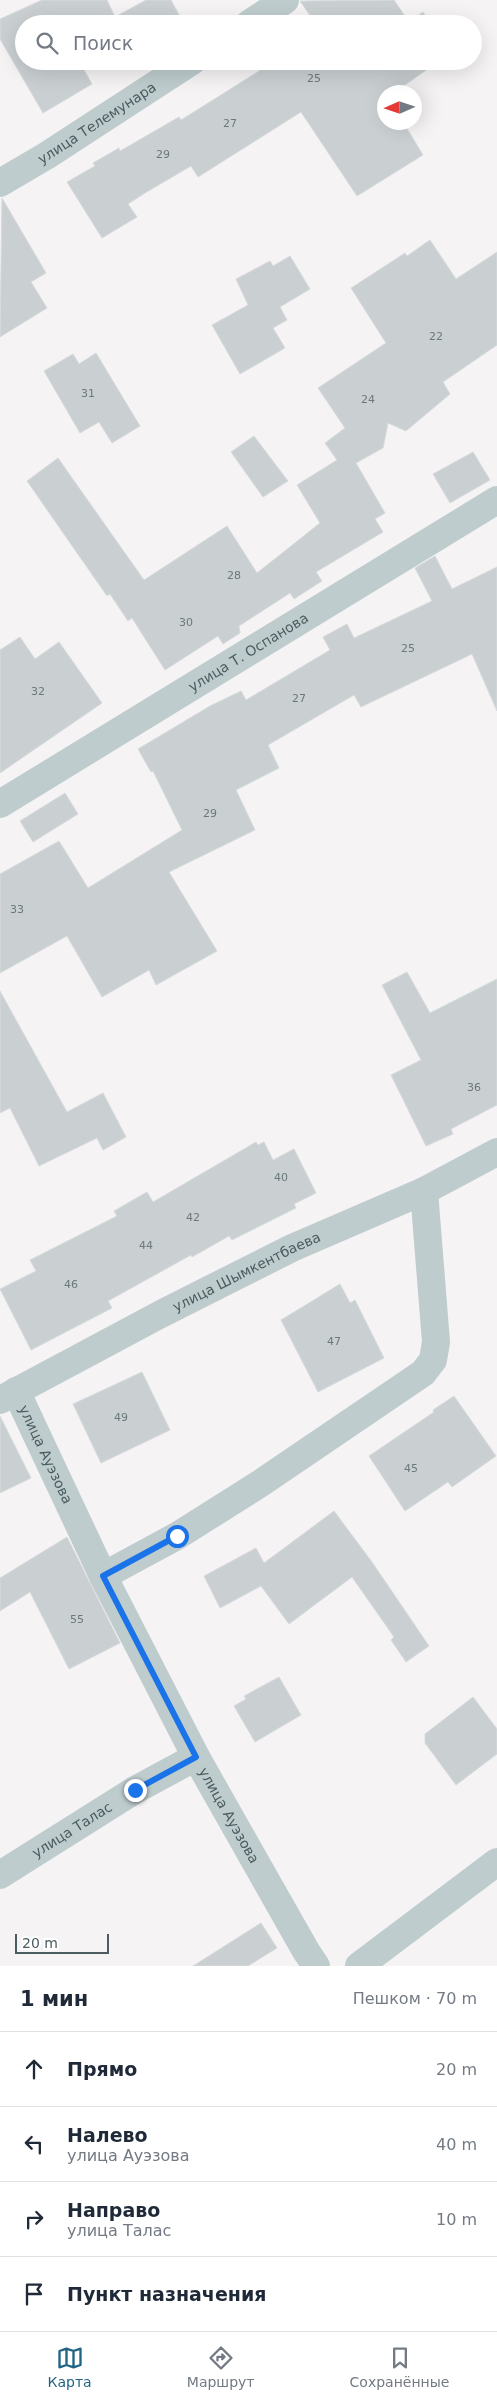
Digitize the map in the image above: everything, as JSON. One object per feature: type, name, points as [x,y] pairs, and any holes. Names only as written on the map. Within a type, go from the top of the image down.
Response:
[{"type":"street","points":[[262,15],[285,0]]},
{"type":"street","name":"улица Телемунара","points":[[0,182],[46,156],[178,70]]},
{"type":"street","name":"улица Т. Оспанова","points":[[0,804],[497,500]]},
{"type":"street","name":"улица Шымкентбаева","points":[[8,1396],[161,1314],[292,1248],[424,1191],[497,1152]]},
{"type":"street","points":[[103,1576],[177,1536],[261,1483],[423,1373],[433,1360],[436,1342],[424,1191]]},
{"type":"street","name":"улица Ауэзова","points":[[8,1396],[196,1757],[306,1952],[316,1966]]},
{"type":"street","name":"улица Талас","points":[[0,1875],[135,1790],[196,1757]]},
{"type":"street","points":[[359,1966],[497,1862]]},
{"type":"building","points":[[42,0],[107,0],[114,15],[15,15],[15,65],[0,39],[0,19]]},
{"type":"building","points":[[146,0],[171,0],[179,15],[119,15]]},
{"type":"building","points":[[394,0],[404,15],[310,15],[300,1]]},
{"type":"building","points":[[18,70],[84,70],[92,84],[43,113]]},
{"type":"building","points":[[261,70],[426,70],[405,85],[377,85],[377,130],[408,130],[423,155],[357,196],[301,112],[198,177],[191,166],[145,193],[128,204],[137,217],[102,238],[67,182],[95,166],[93,163],[119,148],[120,151],[179,117],[181,120]]},
{"type":"building","points":[[2,198],[46,273],[31,282],[47,308],[0,337]]},
{"type":"building","points":[[430,240],[456,279],[497,252],[497,345],[443,382],[450,394],[406,431],[388,423],[383,448],[356,463],[385,513],[375,519],[383,532],[316,572],[322,581],[294,599],[290,593],[239,626],[240,633],[223,644],[218,636],[165,670],[132,618],[128,621],[110,594],[107,596],[27,481],[58,458],[144,580],[227,526],[257,573],[320,523],[297,485],[337,460],[325,443],[345,428],[318,388],[386,343],[351,288],[405,253],[407,256]]},
{"type":"building","points":[[290,256],[310,289],[280,307],[287,320],[273,328],[285,348],[240,374],[212,325],[248,305],[236,279],[270,261],[273,266]]},
{"type":"building","points":[[96,353],[140,426],[112,443],[99,422],[80,433],[44,371],[73,354],[79,364]]},
{"type":"building","points":[[254,436],[288,481],[263,497],[231,452]]},
{"type":"building","points":[[473,452],[490,480],[450,503],[433,474]]},
{"type":"building","points":[[435,556],[452,589],[497,567],[497,711],[472,654],[361,707],[354,695],[268,745],[279,768],[236,790],[255,830],[169,872],[217,951],[156,985],[149,970],[102,997],[67,936],[0,973],[0,874],[59,841],[88,888],[182,830],[153,771],[151,772],[138,749],[210,706],[241,691],[246,700],[330,650],[323,637],[347,624],[354,638],[432,601],[415,568]]},
{"type":"building","points":[[20,637],[35,659],[59,642],[102,703],[0,773],[0,650]]},
{"type":"building","points":[[65,793],[78,814],[33,842],[20,821]]},
{"type":"building","points":[[407,972],[430,1013],[497,979],[497,1105],[451,1129],[453,1134],[426,1146],[391,1075],[421,1060],[382,985]]},
{"type":"building","points":[[0,991],[67,1112],[103,1093],[126,1137],[103,1150],[97,1138],[39,1166],[10,1108],[0,1113]]},
{"type":"building","points":[[256,1142],[258,1145],[264,1142],[273,1160],[294,1149],[316,1193],[294,1204],[296,1208],[232,1240],[229,1236],[192,1257],[191,1255],[108,1301],[112,1308],[31,1350],[0,1289],[36,1271],[30,1260],[117,1216],[114,1211],[147,1192],[153,1202]]},
{"type":"building","points":[[340,1284],[350,1303],[355,1300],[384,1358],[318,1392],[281,1320]]},
{"type":"building","points":[[142,1372],[170,1430],[101,1463],[73,1404]]},
{"type":"building","points":[[454,1396],[496,1456],[452,1487],[448,1482],[405,1511],[369,1456],[434,1412],[433,1410]]},
{"type":"building","points":[[0,1416],[31,1478],[0,1493]]},
{"type":"building","points":[[334,1511],[372,1562],[429,1646],[406,1662],[391,1640],[394,1637],[352,1577],[289,1624],[261,1586],[220,1608],[204,1576],[256,1548],[264,1563]]},
{"type":"building","points":[[67,1537],[120,1643],[69,1669],[30,1592],[0,1611],[0,1578]]},
{"type":"building","points":[[279,1677],[301,1715],[255,1742],[234,1706],[246,1699],[244,1696]]},
{"type":"building","points":[[473,1697],[497,1729],[497,1754],[456,1785],[425,1743],[425,1734]]},
{"type":"building","points":[[261,1923],[277,1948],[248,1966],[193,1966]]},
{"type":"route","points":[[135,1790],[196,1757],[103,1576],[177,1536]]}]
